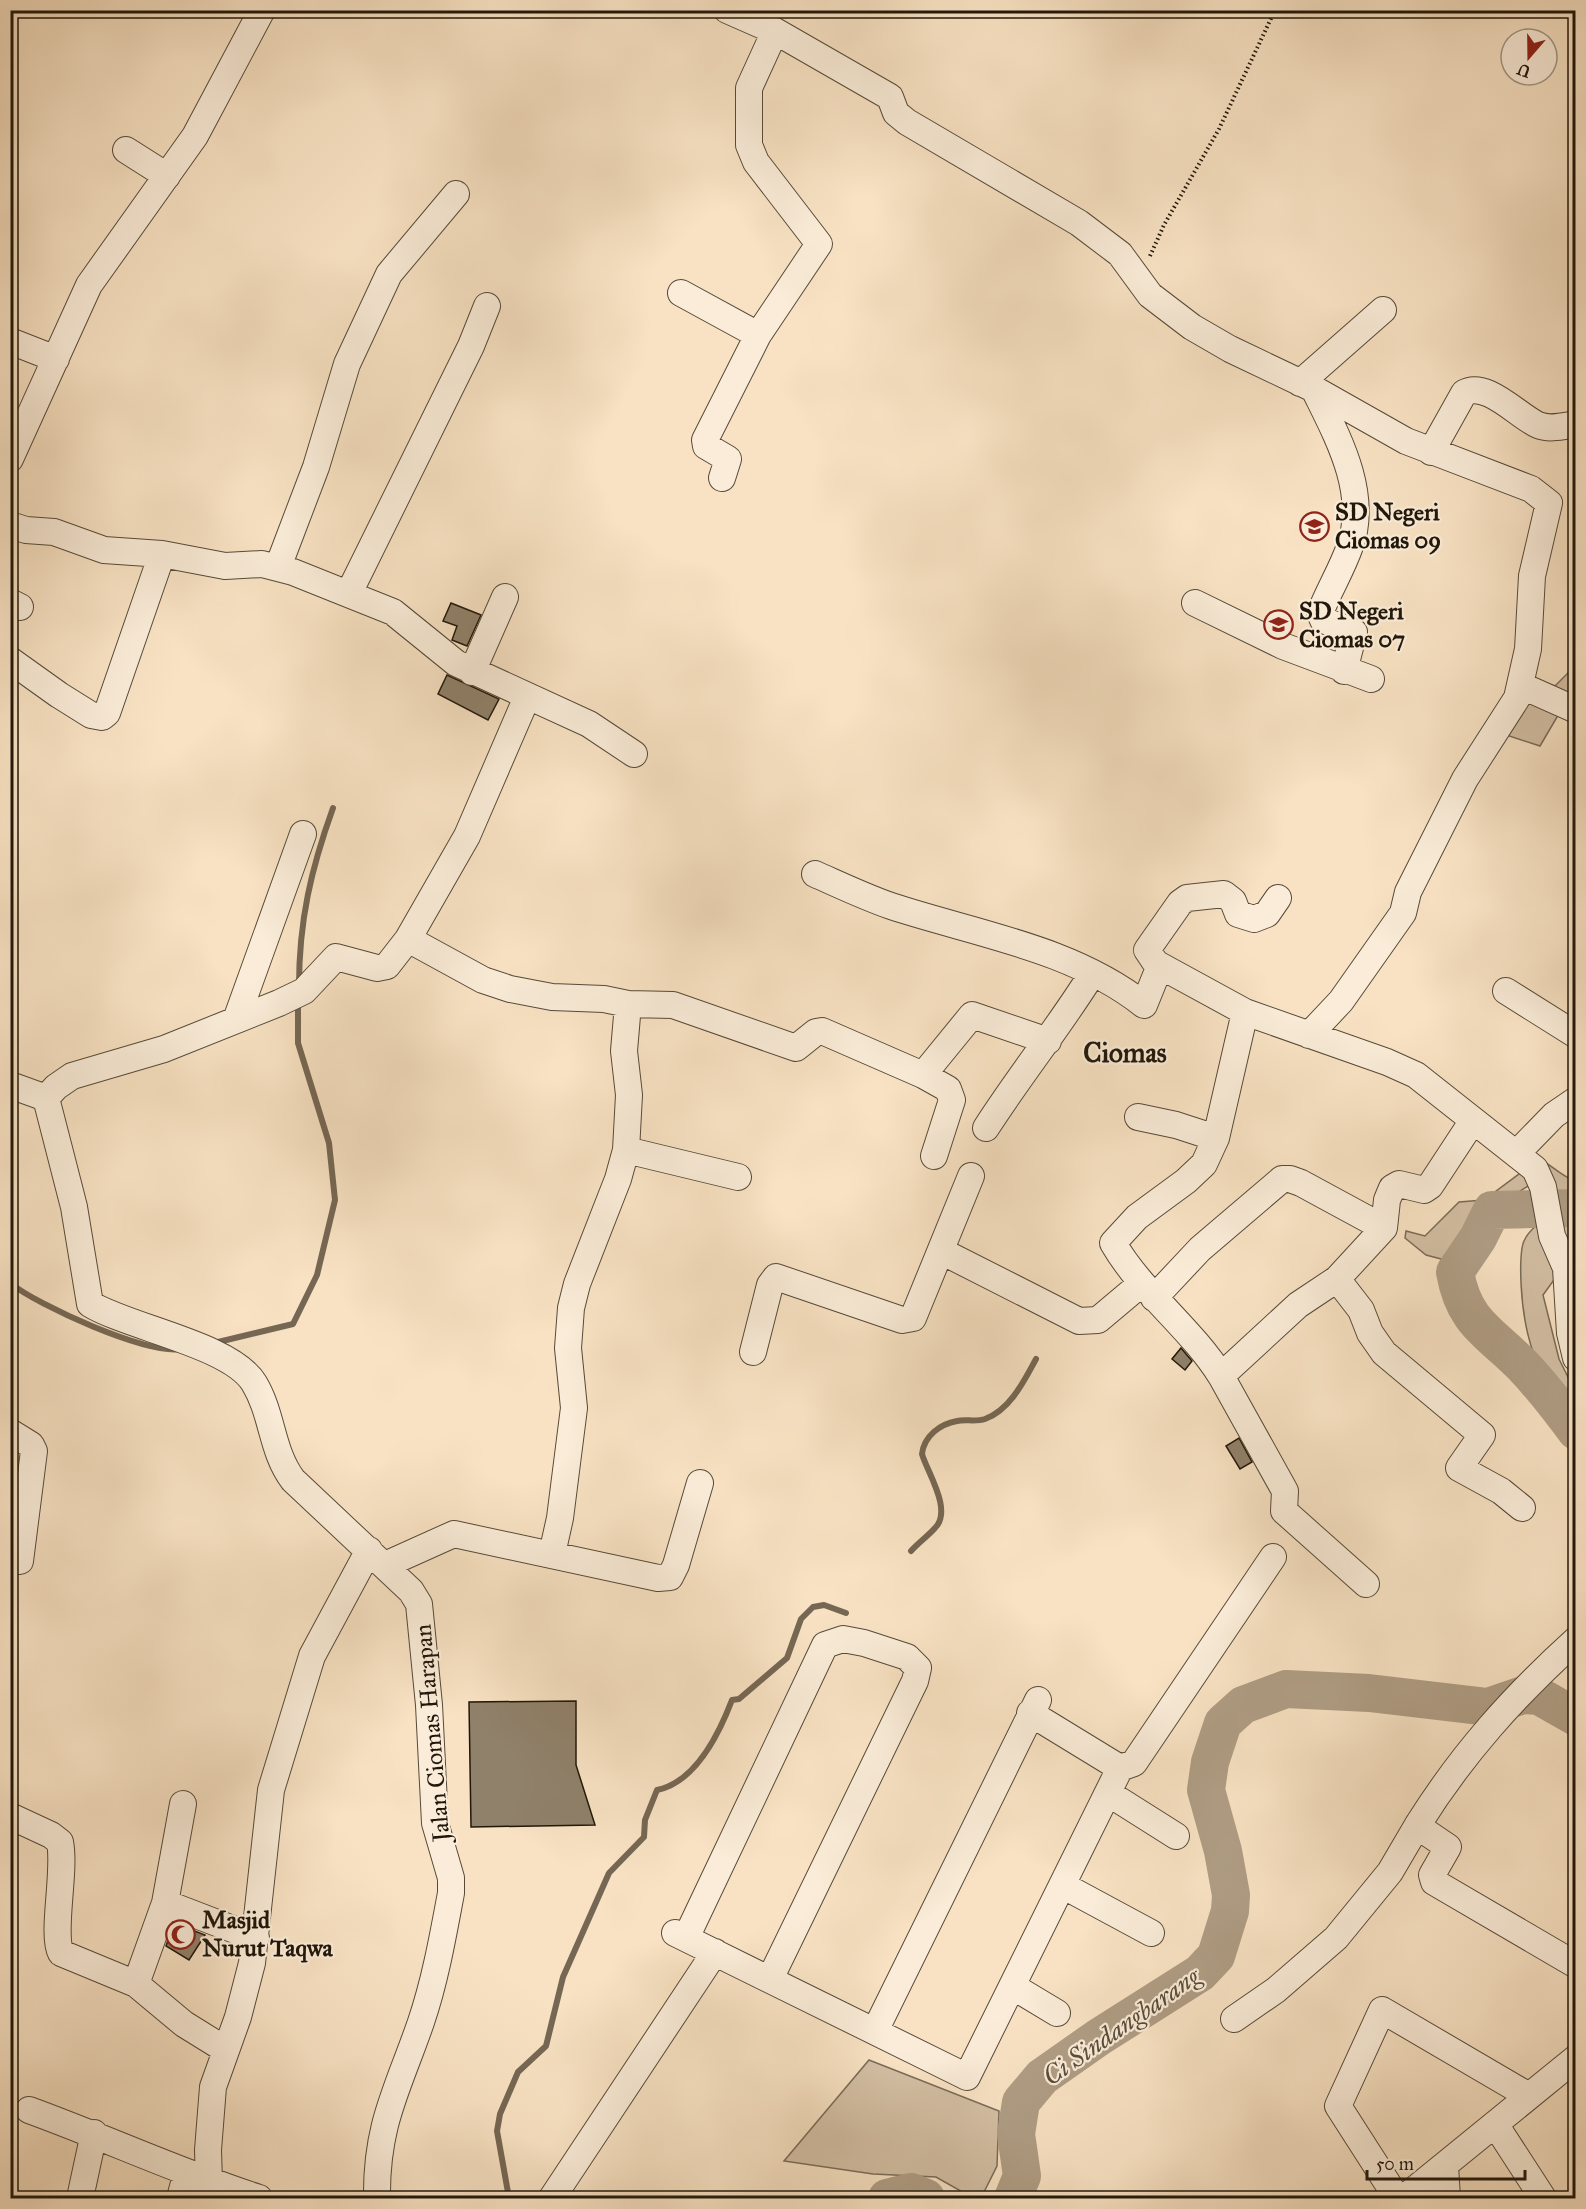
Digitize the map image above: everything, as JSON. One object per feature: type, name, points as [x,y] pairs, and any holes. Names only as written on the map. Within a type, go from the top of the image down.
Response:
[{"type":"street","points":[[10,459],[89,285],[167,177],[206,117],[262,10]]},
{"type":"street","points":[[727,10],[775,31],[890,97],[896,113],[907,122],[1079,223],[1120,254],[1150,296],[1192,327],[1307,386],[1384,430],[1431,452],[1532,489],[1549,503],[1532,576],[1528,649],[1517,698],[1465,779],[1408,892],[1403,913],[1341,1001],[1309,1035]]},
{"type":"street","points":[[722,478],[728,459],[706,446],[705,440],[758,335],[819,244],[756,162],[749,145],[749,88],[775,31]]},
{"type":"street","points":[[126,150],[167,177]]},
{"type":"street","points":[[278,567],[316,467],[347,364],[389,274],[456,194]]},
{"type":"street","points":[[681,293],[758,335]]},
{"type":"street","points":[[349,593],[471,346],[487,306]]},
{"type":"street","points":[[1307,386],[1383,310]]},
{"type":"street","points":[[10,341],[56,359]]},
{"type":"street","points":[[1307,386],[1341,448],[1354,493],[1356,513],[1350,547],[1320,613],[1323,620],[1354,632],[1344,671]]},
{"type":"street","points":[[1431,452],[1464,393],[1474,389],[1496,397],[1539,425],[1552,428],[1575,424]]},
{"type":"street","points":[[10,525],[26,530],[54,532],[104,550],[162,554],[225,566],[262,564],[278,567],[349,593],[400,616],[440,651],[472,672],[589,724],[634,754]]},
{"type":"street","points":[[10,660],[91,715],[102,717],[107,713],[162,554]]},
{"type":"street","points":[[472,672],[505,597]]},
{"type":"street","points":[[1195,603],[1274,642],[1344,671],[1371,679]]},
{"type":"street","points":[[1521,685],[1575,710]]},
{"type":"street","points":[[10,1085],[46,1098],[56,1086],[72,1076],[164,1049],[279,1003],[304,990],[336,957],[377,968],[387,966],[408,939],[467,836],[527,697]]},
{"type":"street","points":[[236,1020],[303,834]]},
{"type":"street","points":[[815,874],[885,904],[974,928],[1055,957],[1092,974],[1144,1005],[1159,966]]},
{"type":"street","points":[[1278,898],[1264,916],[1254,919],[1238,914],[1233,901],[1224,894],[1187,898],[1180,903],[1147,952],[1159,966],[1245,1012],[1387,1062],[1416,1075],[1535,1169],[1545,1200],[1552,1236],[1566,1268],[1570,1333],[1575,1358]]},
{"type":"street","points":[[408,939],[483,980],[510,990],[552,997],[604,999],[628,1004],[673,1005],[796,1048],[816,1032],[822,1031],[923,1075],[948,1089],[952,1095],[934,1156]]},
{"type":"street","points":[[986,1128],[1092,974]]},
{"type":"street","points":[[1506,991],[1575,1035]]},
{"type":"street","points":[[552,1554],[560,1518],[574,1408],[568,1348],[571,1308],[618,1179],[626,1150],[629,1095],[624,1051],[628,1004]]},
{"type":"street","points":[[1245,1012],[1216,1138],[1204,1164],[1186,1181],[1137,1217],[1113,1243],[1148,1290],[1203,1351],[1221,1376],[1285,1491],[1284,1511],[1366,1584]]},
{"type":"street","points":[[923,1075],[972,1015],[1048,1041]]},
{"type":"street","name":"Jalan Ciomas Harapan","points":[[46,1098],[74,1207],[90,1304],[158,1333],[200,1347],[250,1377],[258,1392],[284,1468],[416,1597],[421,1611],[435,1823],[451,1878],[451,1893],[422,2021],[385,2119],[378,2147],[377,2199]]},
{"type":"street","points":[[1517,1153],[1554,1115],[1575,1100]]},
{"type":"street","points":[[1138,1117],[1176,1125],[1216,1138]]},
{"type":"street","points":[[1221,1376],[1298,1305],[1337,1279],[1384,1228],[1386,1206],[1392,1188],[1399,1184],[1424,1190],[1430,1186],[1473,1122]]},
{"type":"street","points":[[626,1150],[738,1177]]},
{"type":"street","points":[[753,1352],[770,1286],[776,1277],[908,1321],[916,1314],[971,1176]]},
{"type":"street","points":[[941,1251],[1079,1321],[1098,1320],[1148,1290],[1282,1179],[1290,1179],[1301,1184],[1384,1228]]},
{"type":"street","points":[[1337,1279],[1361,1310],[1374,1342],[1384,1353],[1482,1435],[1460,1468],[1501,1491],[1522,1508]]},
{"type":"street","points":[[10,1432],[31,1444],[34,1451],[20,1561]]},
{"type":"street","points":[[180,2199],[198,2184],[211,2098],[252,1963],[271,1790],[312,1656],[377,1558],[454,1534],[658,1578],[670,1577],[676,1565],[700,1483]]},
{"type":"street","points":[[770,1979],[915,1681],[918,1668],[907,1657],[843,1639],[825,1645],[681,1936],[967,2077],[1120,1768],[1134,1763],[1273,1557]]},
{"type":"street","points":[[1234,2019],[1276,1990],[1336,1938],[1390,1872],[1454,1768],[1496,1717],[1512,1704],[1534,1678],[1575,1640]]},
{"type":"street","points":[[875,2031],[1034,1706],[1120,1768]]},
{"type":"street","points":[[1108,1792],[1176,1836]]},
{"type":"street","points":[[136,1984],[165,1903],[183,1804]]},
{"type":"street","points":[[10,1816],[51,1835],[60,1842],[62,1886],[57,1941],[61,1953],[136,1984],[183,2024],[226,2050]]},
{"type":"street","points":[[1418,1826],[1448,1847],[1432,1875],[1434,1882],[1575,1965]]},
{"type":"street","points":[[1062,1885],[1151,1934]]},
{"type":"street","points":[[165,1903],[256,1938]]},
{"type":"street","points":[[552,2199],[715,1952]]},
{"type":"street","points":[[1012,1986],[1057,2013]]},
{"type":"street","points":[[1396,2199],[1338,2106],[1382,2010],[1529,2096]]},
{"type":"street","points":[[1404,2199],[1575,2058]]},
{"type":"street","points":[[29,2110],[94,2133],[198,2184],[259,2199]]},
{"type":"street","points":[[1495,2124],[1543,2199]]},
{"type":"street","points":[[80,2199],[94,2133]]},
{"type":"street","points":[[1445,2165],[1448,2199]]},
{"type":"path","points":[[1139,279],[1164,225],[1219,129],[1275,10]]},
{"type":"shaded area","points":[[1572,669],[1575,669],[1575,703],[1557,717],[1540,746],[1491,730],[1505,693],[1521,674],[1555,686]]},
{"type":"shaded area","points":[[1539,1159],[1575,1181],[1575,1200],[1558,1202],[1533,1183],[1501,1203],[1490,1207],[1451,1270],[1441,1259],[1426,1255],[1405,1238],[1406,1231],[1425,1236],[1459,1202],[1484,1200]]},
{"type":"shaded area","points":[[1575,1218],[1575,1251],[1543,1295],[1559,1359],[1574,1389],[1557,1386],[1544,1375],[1535,1356],[1523,1309],[1521,1264],[1524,1241],[1537,1225]]},
{"type":"shaded area","points":[[869,2060],[999,2111],[997,2166],[981,2198],[973,2198],[936,2177],[873,2174],[784,2161]]},
{"type":"building","points":[[451,603],[481,615],[467,646],[452,640],[457,626],[443,621]]},
{"type":"building","points":[[447,675],[499,699],[488,720],[438,694]]},
{"type":"building","points":[[1181,1348],[1192,1361],[1185,1370],[1172,1359]]},
{"type":"building","points":[[1239,1438],[1252,1462],[1240,1469],[1226,1446]]},
{"type":"building","points":[[576,1701],[576,1765],[595,1825],[471,1827],[469,1702]]},
{"type":"building","points":[[174,1923],[205,1935],[189,1960],[166,1946]]},
{"type":"waterway","points":[[299,986],[301,939],[308,896],[318,852],[333,808]]},
{"type":"waterway","points":[[214,1343],[293,1324],[317,1275],[335,1200],[329,1143],[298,1043],[298,1002]]},
{"type":"waterway","name":"Ci Sindangbarang","points":[[1576,1208],[1492,1210],[1478,1238],[1455,1272],[1459,1290],[1472,1316],[1530,1374],[1576,1431]]},
{"type":"waterway","points":[[10,1283],[44,1304],[93,1326],[143,1344],[165,1349],[181,1349]]},
{"type":"waterway","points":[[911,1551],[935,1528],[940,1520],[940,1501],[922,1454],[929,1436],[939,1428],[960,1420],[985,1419],[994,1415],[1009,1402],[1036,1359]]},
{"type":"waterway","points":[[509,2198],[497,2131],[500,2114],[518,2072],[546,2046],[563,1977],[609,1873],[644,1837],[645,1820],[657,1790],[671,1785],[694,1767],[713,1741],[732,1700],[739,1699],[787,1658],[801,1619],[813,1607],[824,1605],[846,1613]]},
{"type":"waterway","name":"Ci Sindangbarang","points":[[1013,2198],[1022,2176],[1016,2134],[1021,2102],[1042,2077],[1099,2037],[1200,1973],[1216,1956],[1230,1911],[1231,1895],[1223,1851],[1206,1790],[1210,1762],[1223,1723],[1243,1705],[1286,1689],[1369,1693],[1488,1707],[1523,1695],[1539,1696],[1576,1717]]},
{"type":"waterway","name":"Ci Sindangbarang","points":[[887,2198],[911,2192],[926,2198]]},
{"type":"place","name":"SD Negeri Ciomas 09","points":[[1314,526]]},
{"type":"place","name":"SD Negeri Ciomas 07","points":[[1278,625]]},
{"type":"place","name":"Masjid Nurut Taqwa","points":[[181,1934]]},
{"type":"district","name":"Ciomas","points":[[1125,1053]]}]
